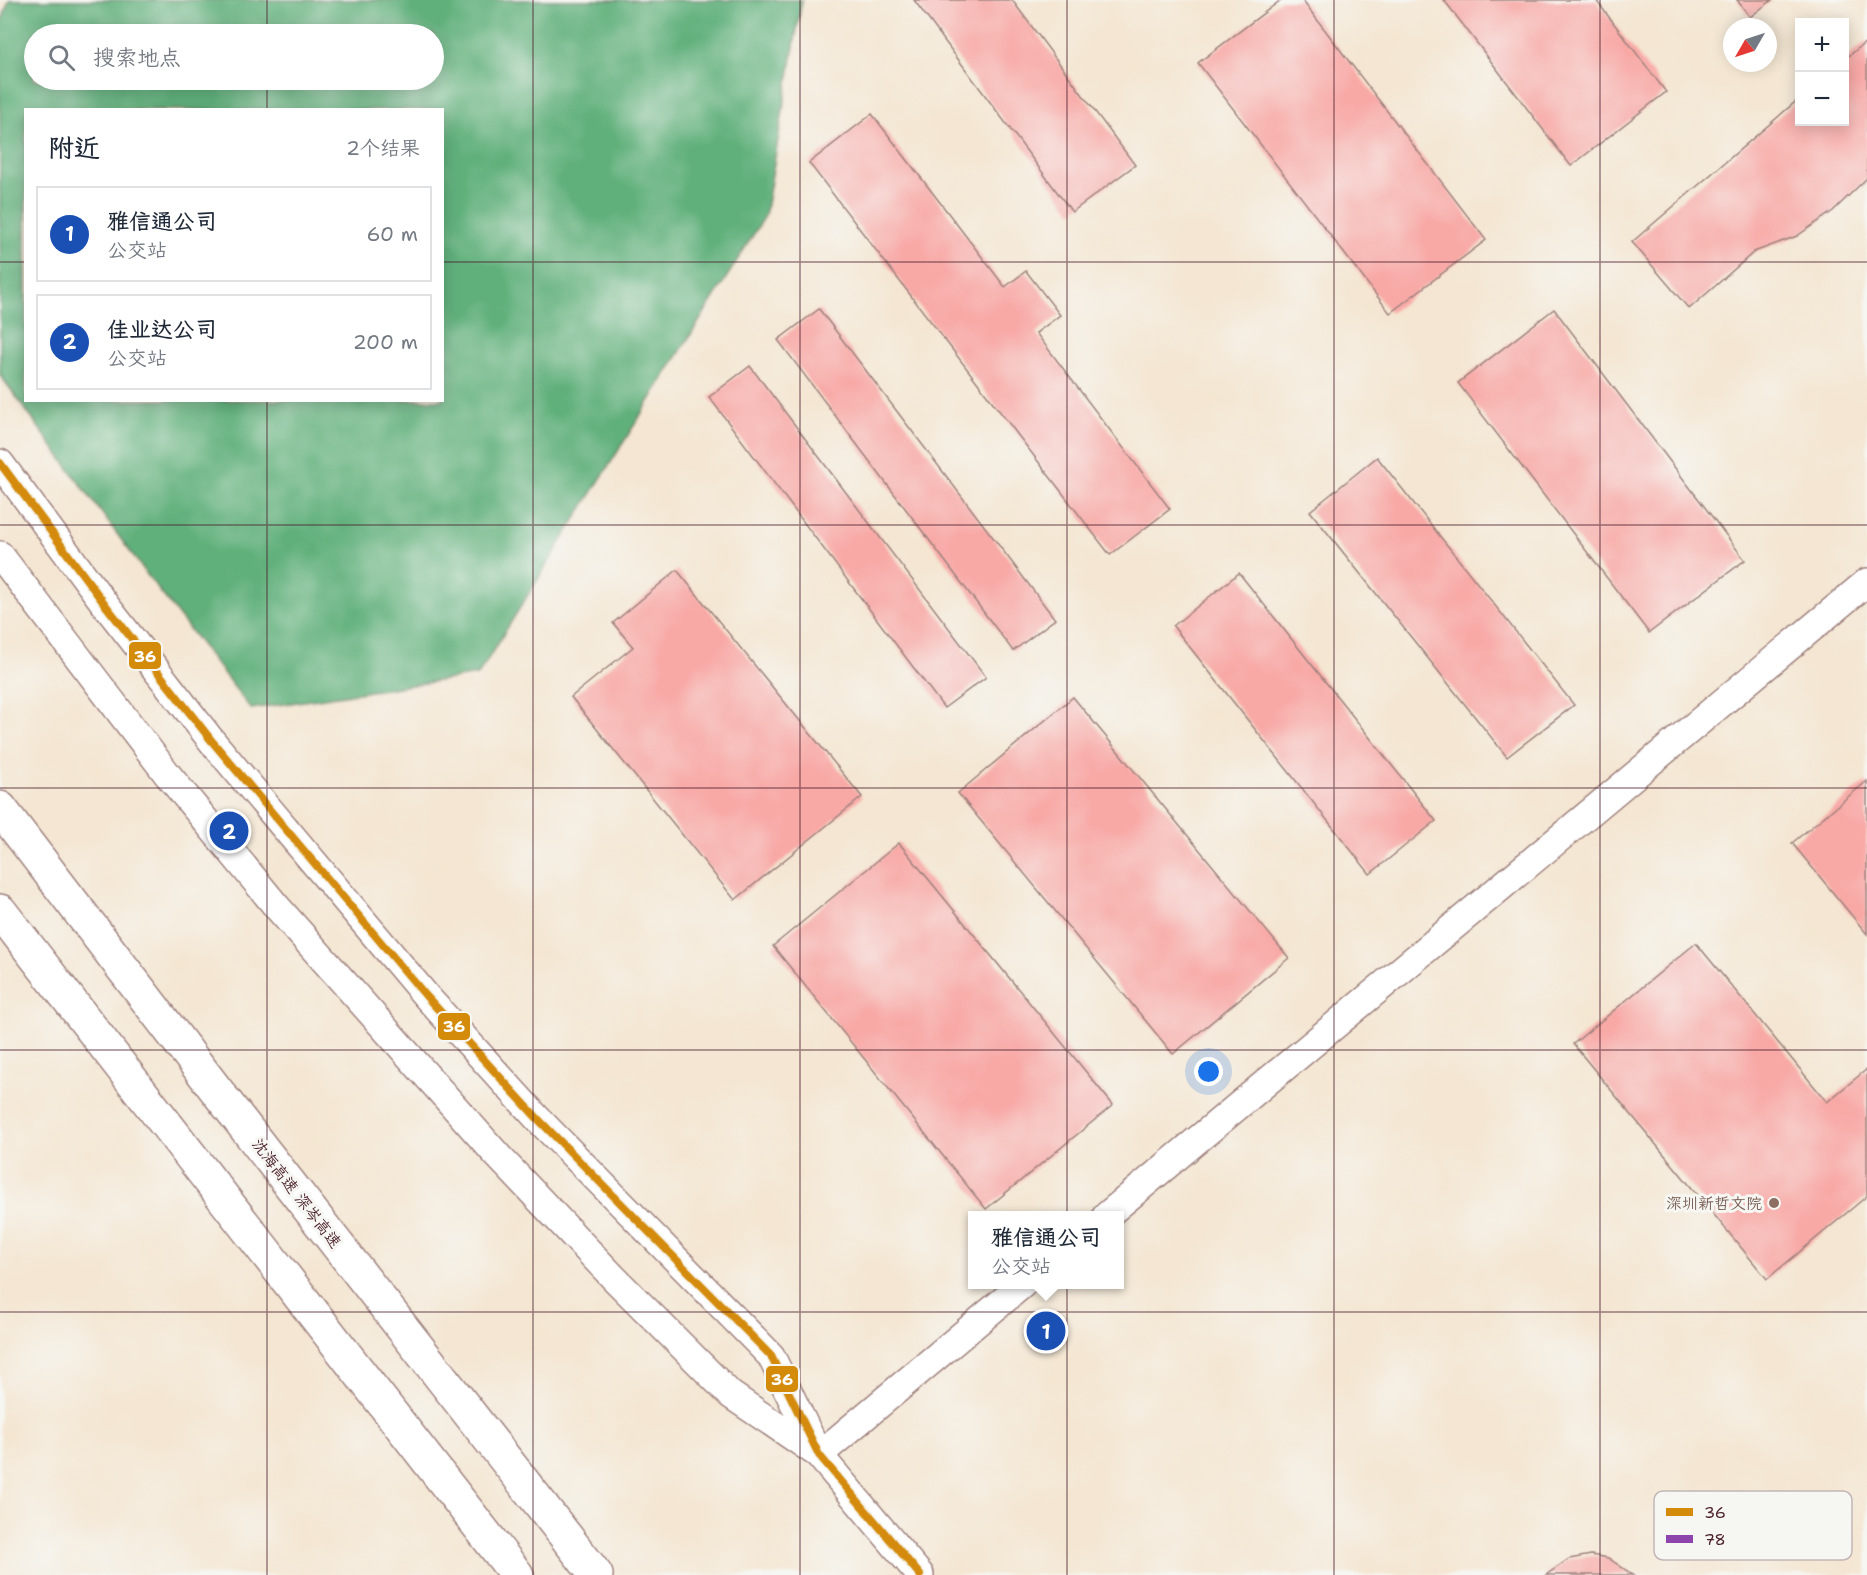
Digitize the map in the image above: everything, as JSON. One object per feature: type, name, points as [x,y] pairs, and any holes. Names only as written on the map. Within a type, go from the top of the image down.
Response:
[{"type":"highway","name":"沈海高速 深岑高速","points":[[0,808],[220,1095],[597,1575]]},
{"type":"highway","points":[[0,911],[517,1575]]},
{"type":"highway","points":[[0,932],[110,1053]]},
{"type":"street","points":[[0,463],[107,608],[211,740],[426,996],[554,1136],[771,1356],[819,1455],[920,1575]]},
{"type":"street","points":[[0,555],[168,775],[276,907],[498,1156],[613,1277],[731,1395],[819,1455]]},
{"type":"street","points":[[1111,1211],[1865,588]]},
{"type":"street","points":[[819,1455],[1017,1289]]},
{"type":"green space","points":[[9,0],[802,0],[765,216],[478,675],[251,709],[148,576],[0,375],[0,26]]},
{"type":"building","points":[[914,0],[1012,0],[1135,165],[1072,212]]},
{"type":"building","points":[[1281,0],[1302,0],[1486,240],[1390,313],[1198,63]]},
{"type":"building","points":[[1444,0],[1596,0],[1666,92],[1571,166]]},
{"type":"building","points":[[1737,0],[1772,0],[1750,17]]},
{"type":"building","points":[[1867,41],[1867,178],[1833,211],[1797,236],[1754,252],[1689,309],[1632,242],[1795,102],[1795,126],[1849,126],[1849,56]]},
{"type":"building","points":[[872,114],[1005,287],[1026,271],[1060,315],[1036,333],[1170,509],[1110,555],[809,163]]},
{"type":"building","points":[[819,309],[1055,619],[1013,651],[778,340]]},
{"type":"building","points":[[1554,309],[1745,560],[1649,633],[1458,383]]},
{"type":"building","points":[[750,366],[986,677],[944,708],[709,397]]},
{"type":"building","points":[[1377,457],[1574,705],[1507,757],[1310,511]]},
{"type":"building","points":[[677,570],[862,797],[735,900],[571,697],[633,647],[613,623]]},
{"type":"building","points":[[1239,573],[1436,821],[1370,874],[1173,626]]},
{"type":"building","points":[[1073,697],[1289,958],[1173,1054],[958,793]]},
{"type":"building","points":[[1867,781],[1867,934],[1792,843]]},
{"type":"building","points":[[899,843],[1113,1105],[986,1209],[773,946]]},
{"type":"building","points":[[1696,943],[1827,1102],[1867,1069],[1867,1196],[1767,1279],[1573,1044]]},
{"type":"building","points":[[1591,1555],[1608,1558],[1633,1575],[1546,1575],[1569,1559]]},
{"type":"transit line","name":"36","points":[[0,463],[107,607],[211,740],[426,996],[538,1119],[771,1356],[819,1455],[920,1575]]},
{"type":"place","name":"佳业达公司","points":[[229,831]]},
{"type":"place","name":"深圳新哲文院","points":[[1774,1203]]},
{"type":"place","name":"雅信通公司","points":[[1046,1331]]}]
